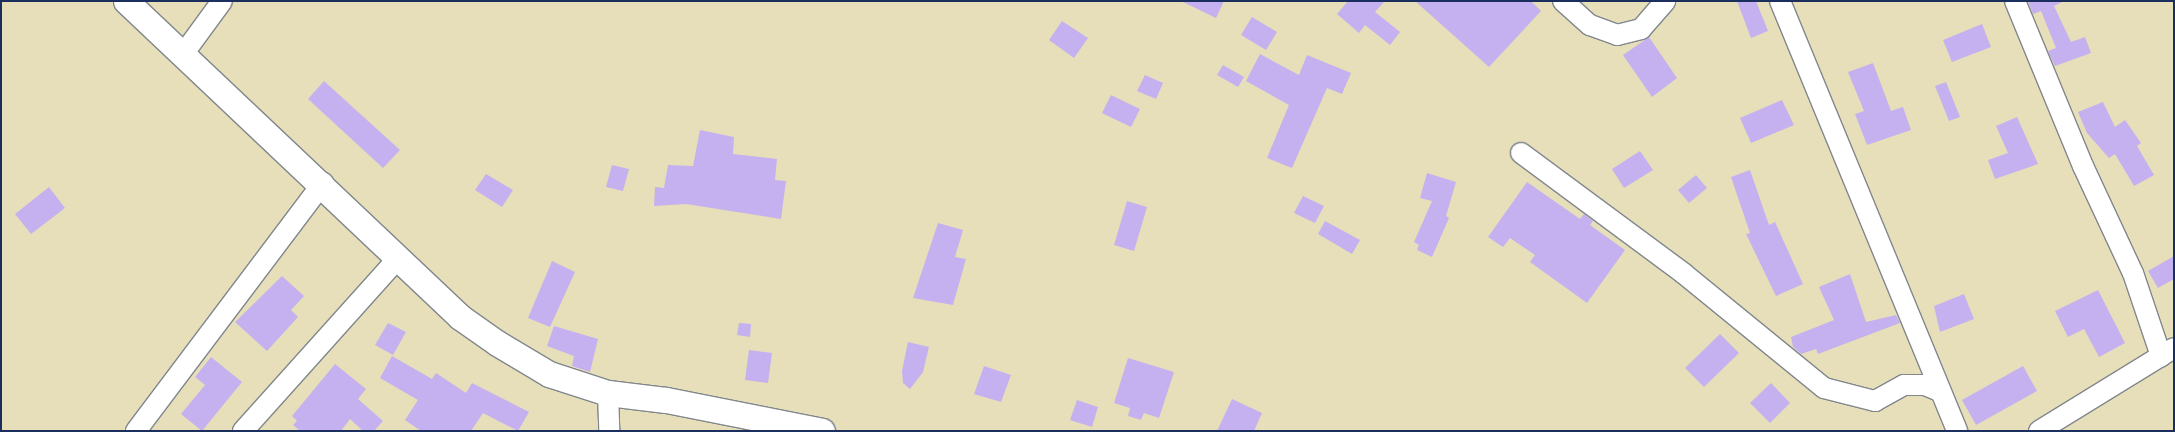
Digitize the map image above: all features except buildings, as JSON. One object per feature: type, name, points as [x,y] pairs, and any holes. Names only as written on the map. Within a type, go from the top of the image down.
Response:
[{"type":"main road","points":[[126,1],[323,183],[460,317],[497,343],[549,374],[608,393],[666,400],[822,431]]},
{"type":"street","points":[[184,53],[222,1]]},
{"type":"street","points":[[1563,1],[1590,24],[1617,35],[1640,29],[1666,1]]},
{"type":"street","points":[[1780,1],[1929,355],[1939,391],[1962,430]]},
{"type":"street","points":[[2014,1],[2082,166],[2128,259],[2167,352],[2039,431]]},
{"type":"street","points":[[1521,153],[1683,273],[1824,388],[1875,401],[1904,385],[1925,385],[1939,391]]},
{"type":"street","points":[[136,431],[323,183]]},
{"type":"street","points":[[243,431],[398,257]]},
{"type":"street","points":[[608,393],[609,431]]}]
